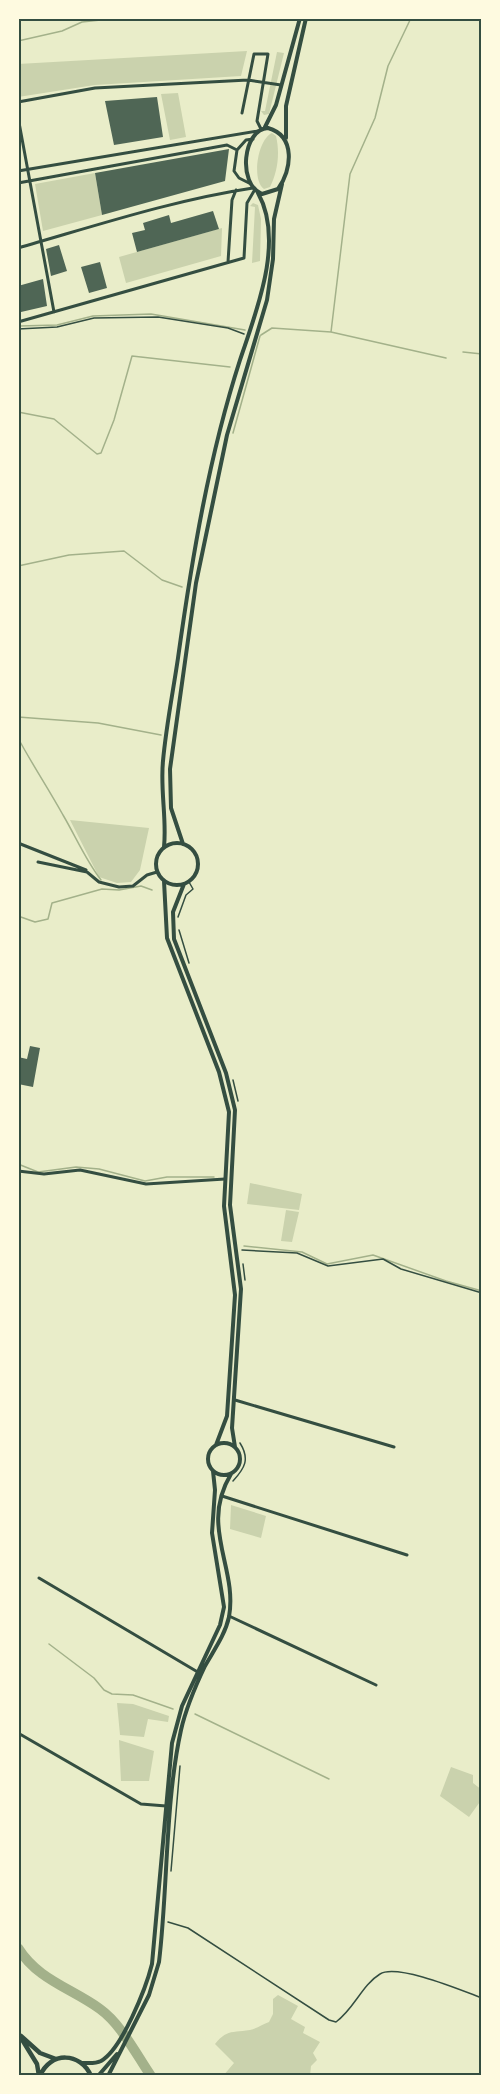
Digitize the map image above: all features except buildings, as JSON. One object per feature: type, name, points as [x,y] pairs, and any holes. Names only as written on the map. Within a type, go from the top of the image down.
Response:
[{"type":"main road","points":[[19,2034],[40,2053],[56,2059]]},
{"type":"main road","points":[[19,2034],[40,2076]]},
{"type":"main road","points":[[40,2076],[47,2064],[56,2059],[69,2057],[82,2063],[91,2076]]},
{"type":"street","points":[[186,883],[175,885],[164,881],[157,872],[157,859],[164,847],[163,761],[188,583],[206,491],[263,292],[267,265],[267,222],[255,191],[249,183],[245,167],[253,140],[273,114],[300,18]]},
{"type":"street","points":[[183,844],[171,808],[170,770],[196,583],[228,435],[267,300],[273,259],[274,219],[288,166],[286,106],[306,18]]},
{"type":"street","points":[[242,112],[254,54],[268,54],[257,121],[261,129]]},
{"type":"street","points":[[18,102],[95,88],[248,80],[281,85]]},
{"type":"street","points":[[18,117],[54,312]]},
{"type":"street","points":[[18,171],[261,129],[278,132],[286,141]]},
{"type":"street","points":[[249,183],[238,178],[234,171],[237,150],[246,140],[253,140]]},
{"type":"street","points":[[18,183],[227,146],[237,150]]},
{"type":"street","points":[[18,248],[225,192],[236,190],[270,193],[282,184]]},
{"type":"street","points":[[228,262],[236,190]]},
{"type":"street","points":[[18,322],[244,258],[247,203],[255,191]]},
{"type":"street","points":[[18,843],[84,868],[99,882],[119,887],[134,886],[147,875],[157,872]]},
{"type":"street","points":[[108,2076],[154,1980],[165,1921],[176,1757],[196,1685],[225,1629],[229,1616],[229,1587],[218,1530],[222,1496],[231,1474],[240,1462],[232,1428],[241,1290],[238,1249],[230,1205],[234,1099],[174,939],[173,912],[186,883],[196,872],[197,859],[190,848],[183,844],[174,843],[164,847]]},
{"type":"street","points":[[38,862],[87,872]]},
{"type":"street","points":[[82,2063],[101,2061],[108,2055],[141,1996],[152,1964],[166,1806],[176,1725],[196,1671],[217,1631],[224,1607],[212,1533],[215,1490],[213,1472],[207,1457],[216,1445],[227,1416],[235,1295],[225,1220],[227,1099],[167,938],[164,881]]},
{"type":"street","points":[[18,1171],[44,1174],[80,1170],[146,1184],[225,1179]]},
{"type":"street","points":[[235,1400],[394,1446]]},
{"type":"street","points":[[216,1445],[226,1443],[235,1447]]},
{"type":"street","points":[[213,1472],[221,1475],[231,1474]]},
{"type":"street","points":[[222,1496],[407,1555]]},
{"type":"street","points":[[39,1578],[196,1671]]},
{"type":"street","points":[[229,1616],[376,1685]]},
{"type":"street","points":[[18,1733],[141,1804],[166,1806]]},
{"type":"street","points":[[98,2076],[121,2048]]},
{"type":"path","points":[[18,329],[57,327],[94,318],[158,317],[228,328],[249,336]]},
{"type":"path","points":[[178,919],[186,895],[193,889],[186,883]]},
{"type":"path","points":[[178,928],[190,965]]},
{"type":"path","points":[[233,1079],[239,1107]]},
{"type":"path","points":[[246,1284],[238,1249],[297,1253],[328,1266],[383,1259],[401,1269],[482,1293]]},
{"type":"path","points":[[232,1483],[243,1470],[246,1460],[238,1439]]},
{"type":"path","points":[[171,1875],[181,1758]]},
{"type":"path","points":[[166,1931],[165,1921],[188,1928],[329,2020],[336,2022],[381,1973],[393,1971],[443,1984],[482,1998]]},
{"type":"green space","points":[[247,51],[241,76],[95,85],[18,97],[18,64]]},
{"type":"green space","points":[[277,52],[284,53],[269,114],[264,115],[261,111],[265,111]]},
{"type":"green space","points":[[178,93],[186,137],[170,140],[161,94]]},
{"type":"green space","points":[[272,133],[276,136],[278,162],[270,187],[264,189],[258,177],[258,160],[263,143]]},
{"type":"green space","points":[[95,173],[102,215],[43,231],[35,184]]},
{"type":"green space","points":[[253,203],[258,205],[261,219],[260,261],[252,263],[255,207],[250,206]]},
{"type":"green space","points":[[222,228],[221,256],[126,283],[119,257]]},
{"type":"green space","points":[[70,820],[149,828],[140,870],[131,882],[117,883],[99,877]]},
{"type":"green space","points":[[250,1183],[302,1194],[299,1210],[247,1204]]},
{"type":"green space","points":[[286,1210],[299,1212],[292,1242],[281,1241]]},
{"type":"green space","points":[[231,1505],[266,1516],[261,1538],[230,1529]]},
{"type":"green space","points":[[117,1703],[133,1704],[169,1716],[168,1722],[148,1719],[144,1737],[120,1735]]},
{"type":"green space","points":[[119,1740],[154,1751],[149,1781],[121,1781]]},
{"type":"green space","points":[[451,1767],[473,1775],[473,1783],[482,1790],[482,1799],[469,1817],[440,1796]]},
{"type":"green space","points":[[278,1995],[298,2006],[291,2019],[305,2027],[303,2033],[320,2042],[313,2053],[317,2060],[311,2066],[310,2076],[223,2076],[234,2063],[215,2044],[227,2034],[252,2029],[269,2022],[273,2014],[273,1999]]},
{"type":"waterway","points":[[18,41],[62,31],[82,22],[119,18]]},
{"type":"waterway","points":[[331,332],[350,174],[375,118],[388,66],[411,18]]},
{"type":"waterway","points":[[20,326],[57,325],[93,316],[151,314],[245,330]]},
{"type":"waterway","points":[[261,335],[272,328],[331,332],[446,358]]},
{"type":"waterway","points":[[233,433],[260,336]]},
{"type":"waterway","points":[[463,352],[482,354]]},
{"type":"waterway","points":[[18,412],[54,419],[97,454],[101,453],[114,420],[132,356],[230,367]]},
{"type":"waterway","points":[[18,566],[69,555],[124,551],[162,580],[182,587]]},
{"type":"waterway","points":[[18,717],[98,723],[161,735]]},
{"type":"waterway","points":[[18,738],[101,880]]},
{"type":"waterway","points":[[18,916],[35,922],[48,919],[52,903],[102,889],[119,890],[141,886],[152,890]]},
{"type":"waterway","points":[[18,1164],[38,1172],[76,1167],[99,1169],[145,1181],[167,1177],[214,1177]]},
{"type":"waterway","points":[[244,1246],[302,1252],[327,1264],[373,1255],[482,1291]]},
{"type":"waterway","points":[[49,1644],[94,1678],[104,1690],[112,1694],[133,1695],[173,1709]]},
{"type":"waterway","points":[[195,1714],[329,1779]]},
{"type":"waterway","points":[[18,1948],[26,1959],[45,1976],[108,2015],[151,2076]]}]
